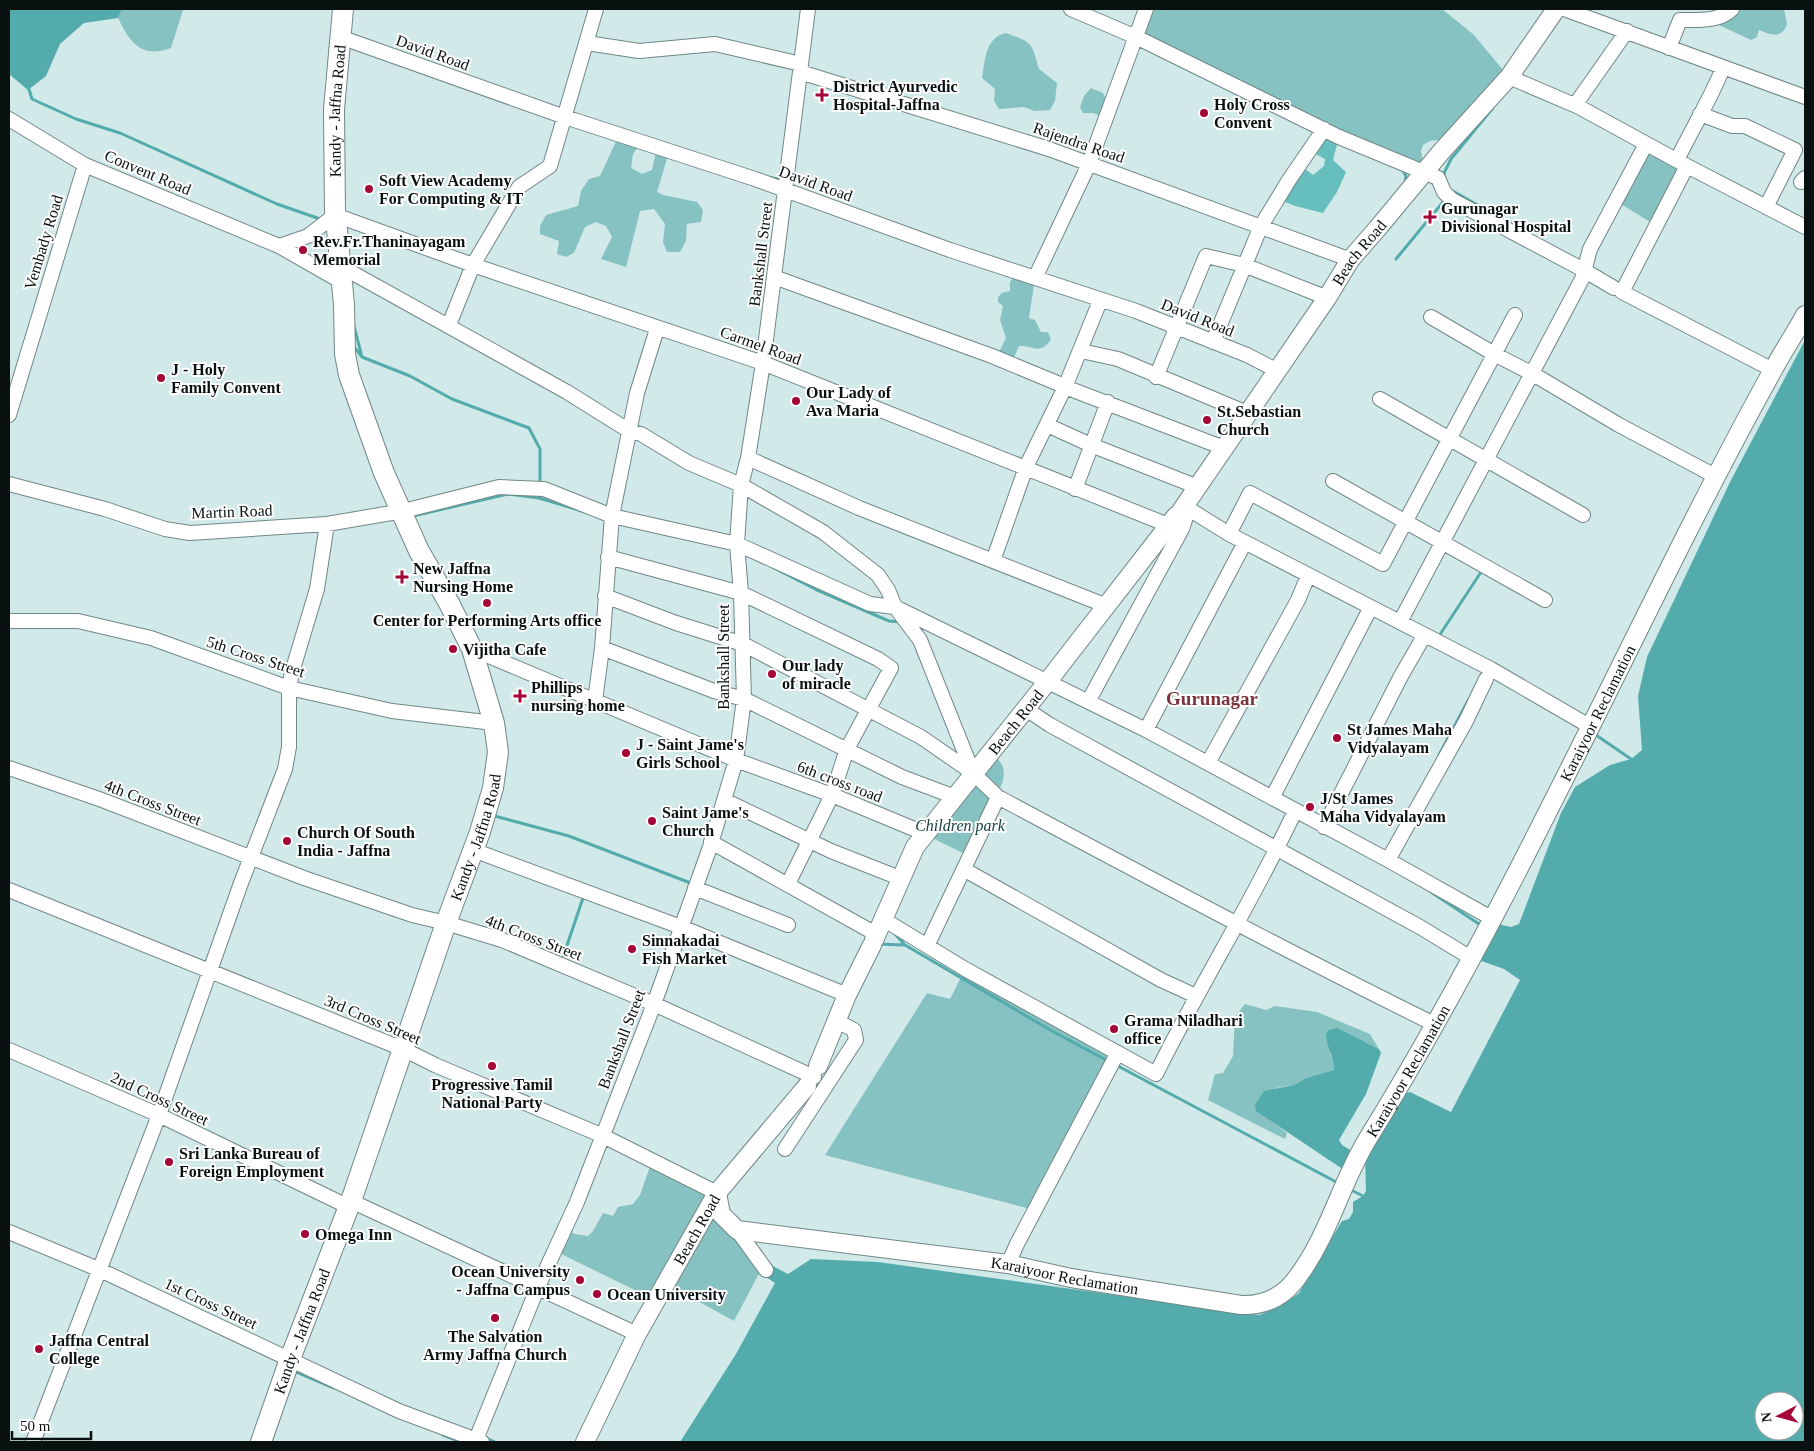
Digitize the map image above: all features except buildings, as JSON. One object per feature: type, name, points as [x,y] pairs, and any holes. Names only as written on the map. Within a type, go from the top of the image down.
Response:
[{"type":"highway","name":"Kandy - Jaffna Road","points":[[261,1442],[290,1359],[350,1204],[446,923],[473,850],[496,775],[498,752],[494,723],[472,649],[449,603],[419,551],[403,511],[384,473],[349,375],[345,354],[336,222],[334,109],[343,9]]},
{"type":"main road","name":"Beach Road","points":[[585,1442],[637,1334],[717,1193],[814,1075],[847,995],[876,935],[896,876],[915,847],[1107,606],[1198,487],[1276,370],[1327,298],[1350,260],[1509,77],[1556,9]]},
{"type":"main road","name":"Karaiyoor Reclamation","points":[[737,1230],[1008,1264],[1071,1278],[1254,1306],[1265,1303],[1287,1290],[1311,1258],[1340,1199],[1355,1162],[1436,1024],[1492,920],[1717,477],[1773,370],[1805,315]]},
{"type":"main road","points":[[717,1193],[721,1214],[737,1230]]},
{"type":"street","points":[[449,325],[473,265],[519,187],[550,166],[588,43],[596,9]]},
{"type":"street","name":"Bankshall Street","points":[[478,1441],[537,1288],[565,1229],[654,1004],[711,842],[736,760],[744,699],[742,593],[737,544],[741,485],[748,458],[763,363],[808,9]]},
{"type":"street","points":[[1071,9],[1136,37],[1324,129],[1438,178],[1444,192],[1452,200],[1614,288]]},
{"type":"street","points":[[1034,278],[1088,164],[1146,9]]},
{"type":"street","points":[[1564,9],[1805,97]]},
{"type":"street","points":[[1669,48],[1680,20],[1708,20],[1726,15],[1732,9]]},
{"type":"street","points":[[1574,105],[1627,31]]},
{"type":"street","name":"David Road","points":[[340,37],[565,117],[785,190],[1100,301],[1136,311],[1276,370]]},
{"type":"street","name":"Rajendra Road","points":[[588,43],[639,51],[715,44],[800,68],[1049,149],[1343,257]]},
{"type":"street","points":[[1723,68],[1709,103],[1700,114],[1682,163],[1622,292],[1773,370]]},
{"type":"street","points":[[1509,77],[1574,105],[1805,226]]},
{"type":"street","points":[[1700,114],[1732,126],[1745,126],[1795,150],[1766,207]]},
{"type":"street","name":"Convent Road","points":[[9,120],[85,165],[279,246],[449,325],[567,392],[631,432],[641,434],[689,463],[741,485],[823,532],[878,575],[888,590],[895,607],[920,640],[973,773]]},
{"type":"street","points":[[1213,342],[1261,226],[1289,180],[1324,129]]},
{"type":"street","points":[[1400,622],[1582,279],[1582,269],[1590,249],[1646,144]]},
{"type":"street","name":"Vembady Road","points":[[9,415],[85,165]]},
{"type":"street","points":[[279,246],[308,236],[336,222]]},
{"type":"street","name":"Carmel Road","points":[[336,222],[473,265],[657,329],[763,363],[1075,489],[1177,514],[1229,534],[1491,669],[1591,727]]},
{"type":"street","points":[[1156,377],[1206,256],[1244,264],[1320,295]]},
{"type":"street","points":[[774,278],[992,356],[1061,385],[1224,448]]},
{"type":"street","points":[[993,561],[1026,468],[1047,425],[1061,385],[1081,351],[1100,301]]},
{"type":"street","points":[[1229,534],[1250,493],[1383,564],[1496,355],[1515,315]]},
{"type":"street","points":[[1431,317],[1619,425],[1717,477]]},
{"type":"street","points":[[595,701],[602,648],[612,516],[631,432],[637,393],[657,329]]},
{"type":"street","points":[[1081,351],[1118,359],[1156,377],[1247,413]]},
{"type":"street","points":[[1380,399],[1583,515]]},
{"type":"street","points":[[1075,489],[1108,402]]},
{"type":"street","points":[[1047,425],[1198,487]]},
{"type":"street","points":[[748,458],[854,506],[1107,606]]},
{"type":"street","points":[[1334,481],[1545,600]]},
{"type":"street","name":"Martin Road","points":[[9,484],[105,509],[164,530],[190,533],[327,524],[403,511],[499,487],[544,489],[612,516],[737,544],[862,600],[895,607],[1089,700],[1388,860],[1492,920]]},
{"type":"street","points":[[1089,700],[1182,529],[1186,517],[1177,514]]},
{"type":"street","points":[[33,1442],[98,1269],[159,1115],[209,970],[285,770],[290,740],[289,688],[296,653],[317,589],[327,524]]},
{"type":"street","points":[[1146,730],[1242,548]]},
{"type":"street","points":[[608,557],[742,593],[878,659],[891,668],[847,749],[832,795],[788,884]]},
{"type":"street","points":[[1208,764],[1298,600],[1307,578]]},
{"type":"street","points":[[605,596],[676,623],[744,644],[921,737],[973,773],[998,797],[1237,924],[1436,1024]]},
{"type":"street","points":[[1272,798],[1371,607]]},
{"type":"street","name":"5th Cross Street","points":[[9,621],[78,621],[150,638],[289,688],[392,711],[494,723]]},
{"type":"street","points":[[1324,827],[1401,676],[1424,636]]},
{"type":"street","points":[[602,648],[714,691],[744,699],[902,777],[955,797]]},
{"type":"street","name":"6th cross road","points":[[472,649],[736,760],[832,795],[919,832]]},
{"type":"street","points":[[1388,860],[1466,721],[1486,678]]},
{"type":"street","points":[[1026,709],[1050,725],[1420,927],[1471,958]]},
{"type":"street","name":"4th Cross Street","points":[[9,768],[102,800],[251,858],[412,915],[502,940],[654,1004],[814,1075]]},
{"type":"street","points":[[928,944],[965,870],[998,797]]},
{"type":"street","points":[[724,800],[856,862],[896,876]]},
{"type":"street","points":[[711,842],[876,935],[928,944],[965,969],[1156,1074],[1196,996],[1277,849],[1295,811]]},
{"type":"street","points":[[473,850],[681,927],[847,995]]},
{"type":"street","points":[[965,870],[1161,980],[1196,996]]},
{"type":"street","points":[[695,888],[788,925]]},
{"type":"street","name":"3rd Cross Street","points":[[9,890],[403,1049],[602,1135],[717,1193]]},
{"type":"street","points":[[785,1149],[856,1040],[854,1030],[837,1021]]},
{"type":"street","name":"2nd Cross Street","points":[[9,1050],[159,1115],[637,1334]]},
{"type":"street","points":[[1008,1264],[1016,1244],[1117,1054]]},
{"type":"street","points":[[737,1230],[766,1270]]},
{"type":"street","name":"1st Cross Street","points":[[9,1232],[98,1269],[400,1411],[478,1441]]},
{"type":"green space","points":[[122,9],[183,10],[171,48],[152,51],[138,46],[127,35],[118,18]]},
{"type":"green space","points":[[1146,9],[1442,9],[1473,34],[1509,77],[1441,145],[1438,140],[1430,141],[1423,145],[1421,151],[1425,172],[1136,37]]},
{"type":"green space","points":[[1732,9],[1784,9],[1787,24],[1785,29],[1779,34],[1759,30],[1757,37],[1751,40],[1708,20]]},
{"type":"green space","points":[[1006,33],[1030,44],[1039,69],[1057,83],[1055,101],[1050,110],[1034,111],[1024,107],[999,109],[994,101],[995,89],[982,78],[984,64],[990,44],[999,35]]},
{"type":"green space","points":[[1091,88],[1103,93],[1106,99],[1106,118],[1093,113],[1083,113],[1080,107],[1084,96]]},
{"type":"green space","points":[[619,135],[641,143],[633,154],[631,168],[642,174],[652,170],[657,148],[669,152],[657,192],[697,202],[703,210],[701,222],[687,224],[686,241],[680,252],[667,252],[663,242],[665,224],[654,209],[640,211],[626,267],[601,259],[612,237],[606,226],[596,222],[585,227],[574,253],[566,257],[557,254],[559,241],[540,234],[540,226],[546,215],[578,206],[581,191],[589,179],[600,176]]},
{"type":"green space","points":[[1646,147],[1687,166],[1655,225],[1616,201]]},
{"type":"green space","points":[[1018,272],[1035,278],[1029,318],[1035,320],[1041,332],[1048,332],[1051,340],[1043,348],[1039,349],[1019,346],[1011,364],[996,358],[1006,338],[1000,320],[1003,306],[998,302],[998,297],[1002,293],[1010,291],[1010,282]]},
{"type":"green space","name":"Children park","points":[[994,756],[1003,767],[1003,781],[971,857],[926,835]]},
{"type":"green space","points":[[965,969],[1117,1054],[1034,1210],[825,1155],[927,993],[950,999]]},
{"type":"green space","points":[[1245,1004],[1266,1010],[1275,1006],[1317,1012],[1370,1034],[1379,1049],[1365,1042],[1330,1054],[1335,1062],[1334,1070],[1306,1078],[1294,1085],[1276,1088],[1256,1110],[1287,1133],[1285,1139],[1208,1100],[1215,1074],[1223,1073],[1233,1056],[1235,1017]]},
{"type":"green space","points":[[652,1161],[717,1193],[764,1264],[734,1321],[665,1283],[655,1300],[555,1251],[565,1229],[575,1234],[588,1236],[603,1213],[613,1216],[618,1207],[633,1204],[640,1195]]},
{"type":"shaded area","points":[[9,9],[122,9],[118,18],[84,23],[60,44],[46,76],[28,90],[9,74]]},
{"type":"shaded area","points":[[1324,129],[1339,137],[1333,160],[1346,172],[1337,192],[1323,213],[1295,206],[1278,199],[1300,165],[1313,175],[1324,166],[1325,159],[1310,151]]},
{"type":"shaded area","points":[[1805,340],[1805,1442],[680,1442],[736,1354],[775,1283],[763,1275],[769,1264],[788,1274],[811,1259],[878,1262],[1259,1315],[1279,1307],[1299,1293],[1342,1221],[1349,1219],[1353,1212],[1353,1202],[1363,1196],[1366,1191],[1365,1156],[1403,1094],[1410,1092],[1451,1112],[1520,980],[1504,969],[1473,958],[1493,923],[1511,927],[1519,924],[1561,813],[1575,787],[1610,765],[1631,759],[1642,750],[1638,696],[1647,657],[1730,482]]},
{"type":"shaded area","points":[[1337,1028],[1379,1049],[1381,1053],[1366,1094],[1339,1140],[1342,1145],[1352,1151],[1344,1170],[1256,1111],[1255,1105],[1264,1091],[1294,1085],[1306,1078],[1334,1070],[1326,1034],[1329,1030]]},
{"type":"waterway","points":[[28,86],[32,99],[76,119],[120,133],[277,204],[323,220]]},
{"type":"waterway","points":[[1445,179],[1444,173],[1451,159],[1492,109]]},
{"type":"waterway","points":[[1402,169],[1406,176],[1405,184]]},
{"type":"waterway","points":[[768,177],[777,179],[782,174]]},
{"type":"waterway","points":[[1451,190],[1515,226]]},
{"type":"waterway","points":[[1396,259],[1443,202]]},
{"type":"waterway","points":[[354,326],[362,357],[410,376],[452,399],[529,428],[540,449],[540,485]]},
{"type":"waterway","points":[[351,349],[356,349],[361,356]]},
{"type":"waterway","points":[[540,492],[539,498],[582,511]]},
{"type":"waterway","points":[[413,516],[508,494],[539,498]]},
{"type":"waterway","points":[[774,568],[817,590],[889,621],[901,622]]},
{"type":"waterway","points":[[1439,636],[1483,569]]},
{"type":"waterway","points":[[1439,755],[1469,699]]},
{"type":"waterway","points":[[1593,733],[1631,759]]},
{"type":"waterway","points":[[491,815],[569,836],[693,884]]},
{"type":"waterway","points":[[1431,892],[1482,926]]},
{"type":"waterway","points":[[562,960],[584,895]]},
{"type":"waterway","points":[[895,934],[905,945],[1052,1031],[1108,1061]]},
{"type":"waterway","points":[[878,944],[904,945]]},
{"type":"waterway","points":[[1116,1065],[1340,1184]]},
{"type":"waterway","points":[[1351,1190],[1363,1196]]},
{"type":"waterway","points":[[294,1371],[334,1388]]},
{"type":"waterway","points":[[443,1435],[461,1442]]},
{"type":"waterway","points":[[484,1437],[495,1442]]},
{"type":"place","name":"District Ayurvedic Hospital-Jaffna","points":[[822,95]]},
{"type":"place","name":"Holy Cross Convent","points":[[1204,113]]},
{"type":"place","name":"Soft View Academy For Computing & IT","points":[[369,189]]},
{"type":"place","name":"Gurunagar Divisional Hospital","points":[[1430,217]]},
{"type":"place","name":"Rev.Fr.Thaninayagam Memorial","points":[[303,250]]},
{"type":"place","name":"J - Holy Family Convent","points":[[161,378]]},
{"type":"place","name":"Our Lady of Ava Maria","points":[[796,401]]},
{"type":"place","name":"St.Sebastian Church","points":[[1207,420]]},
{"type":"place","name":"New Jaffna Nursing Home","points":[[402,577]]},
{"type":"place","name":"Center for Performing Arts office","points":[[487,603]]},
{"type":"place","name":"Vijitha Cafe","points":[[453,649]]},
{"type":"place","name":"Our lady of miracle","points":[[772,674]]},
{"type":"place","name":"Phillips nursing home","points":[[520,696]]},
{"type":"place","name":"St James Maha Vidyalayam","points":[[1337,738]]},
{"type":"place","name":"J - Saint Jame's Girls School","points":[[626,753]]},
{"type":"place","name":"J/St James Maha Vidyalayam","points":[[1310,807]]},
{"type":"place","name":"Saint Jame's Church","points":[[652,821]]},
{"type":"place","name":"Church Of South India - Jaffna","points":[[287,841]]},
{"type":"place","name":"Sinnakadai Fish Market","points":[[632,949]]},
{"type":"place","name":"Grama Niladhari office","points":[[1114,1029]]},
{"type":"place","name":"Progressive Tamil National Party","points":[[492,1066]]},
{"type":"place","name":"Sri Lanka Bureau of Foreign Employment","points":[[169,1162]]},
{"type":"place","name":"Omega Inn","points":[[305,1234]]},
{"type":"place","name":"Ocean University - Jaffna Campus","points":[[580,1280]]},
{"type":"place","name":"Ocean University","points":[[597,1294]]},
{"type":"place","name":"The Salvation Army Jaffna Church","points":[[495,1318]]},
{"type":"place","name":"Jaffna Central College","points":[[39,1349]]},
{"type":"district","name":"Gurunagar","points":[[1212,698]]}]
